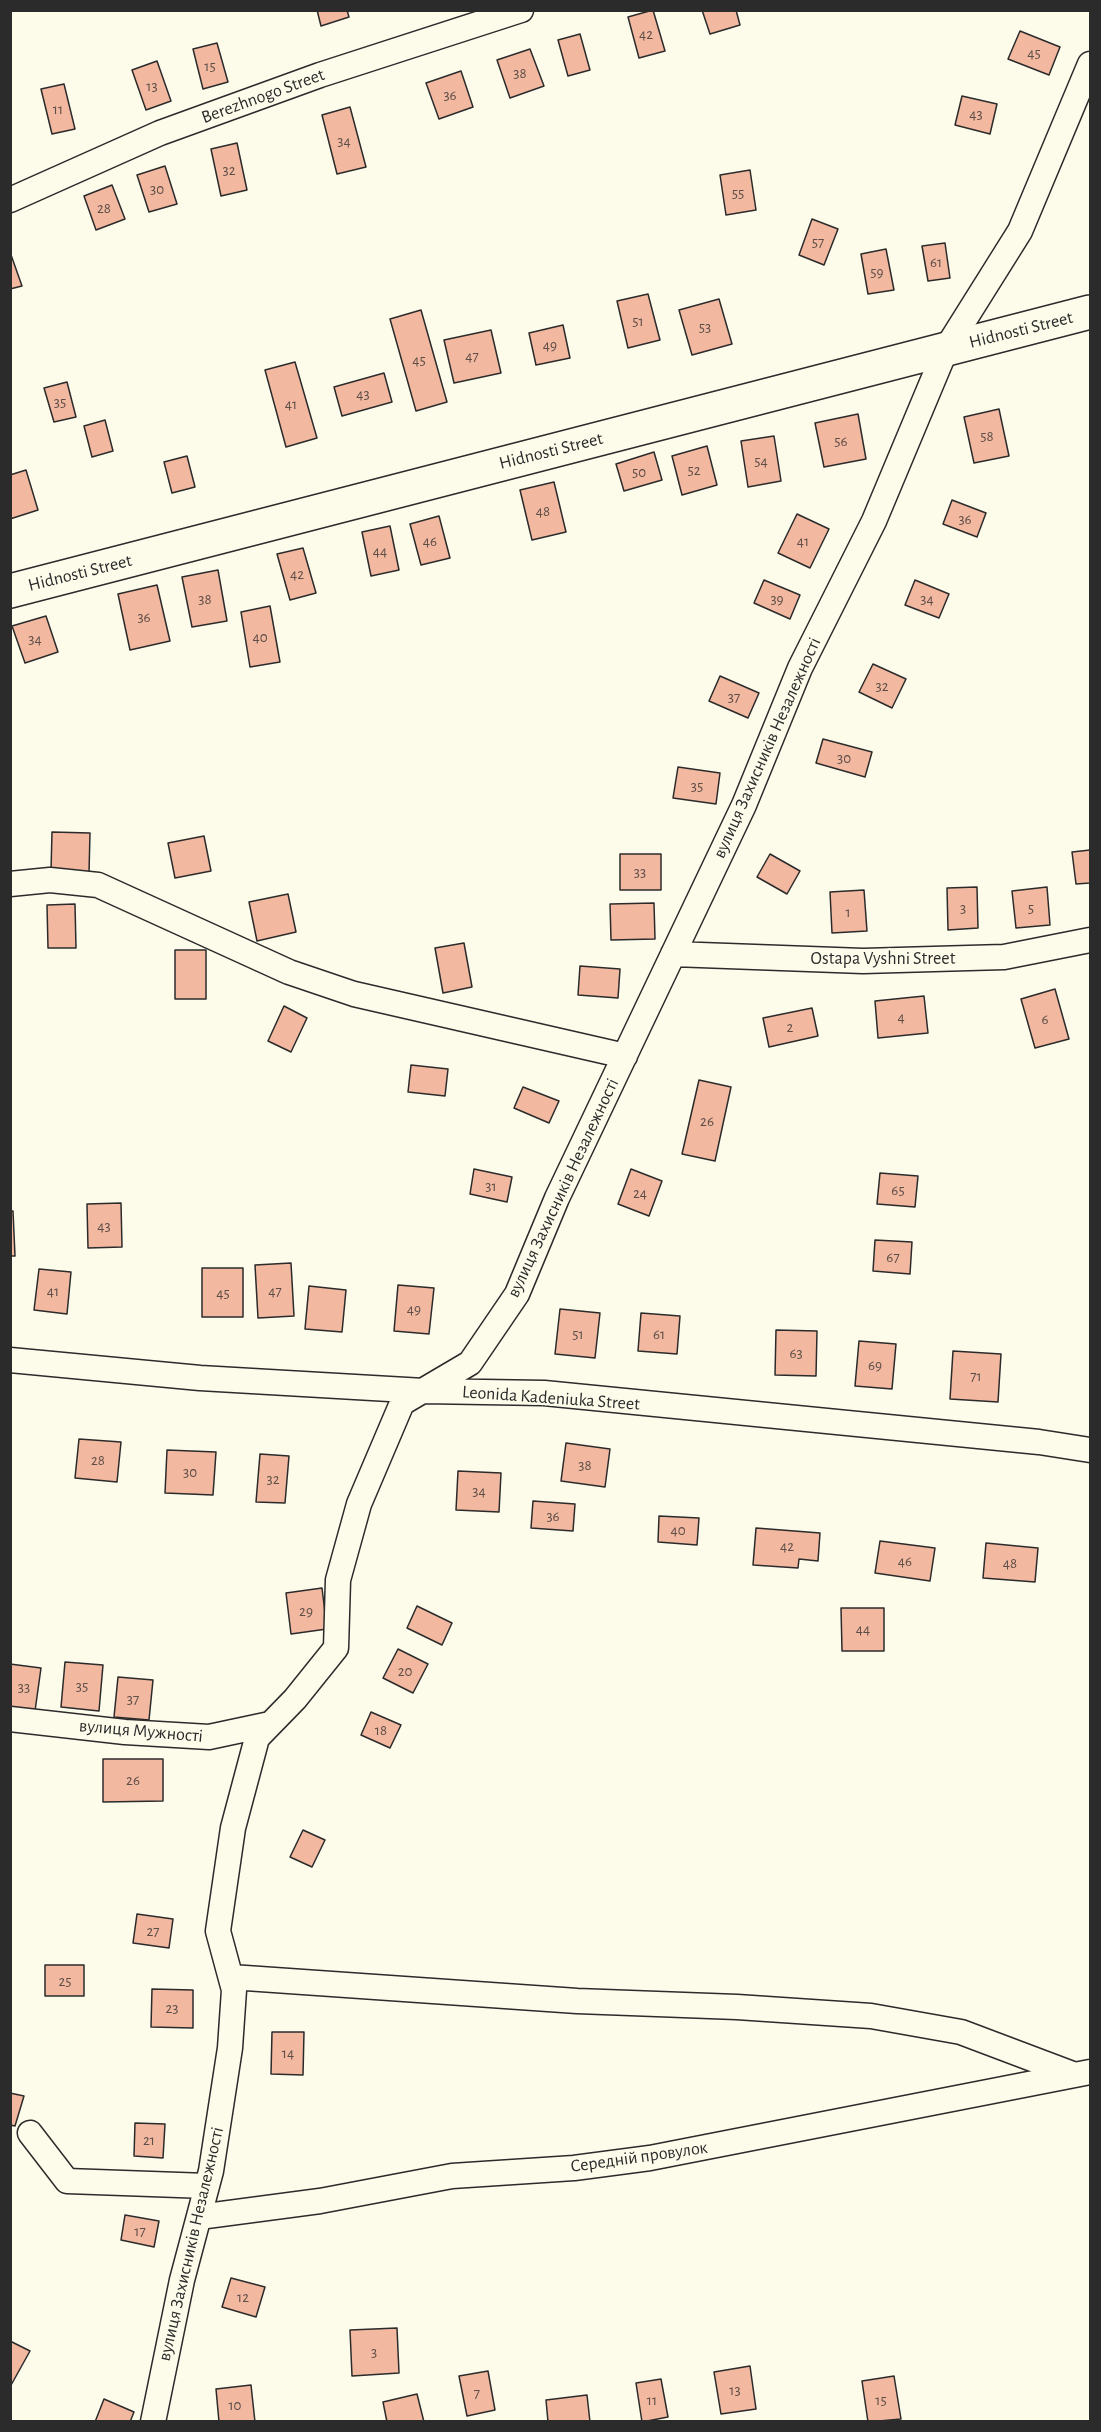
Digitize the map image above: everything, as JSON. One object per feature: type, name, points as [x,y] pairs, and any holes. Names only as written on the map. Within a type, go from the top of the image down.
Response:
[{"type":"street","name":"Berezhnogo Street","points":[[10,200],[160,133],[320,75],[521,10]]},
{"type":"street","name":"вулиця Захисників Незалежності","points":[[153,2421],[182,2280],[207,2186],[230,2048],[234,1990],[218,1931],[233,1828],[257,1738],[295,1699],[336,1648],[338,1580],[359,1504],[402,1403],[470,1363],[517,1294],[557,1198],[744,805],[800,668],[874,521],[946,350],[1020,231],[1090,64]]},
{"type":"street","name":"Hidnosti Street","points":[[10,591],[1090,312]]},
{"type":"street","points":[[10,884],[50,880],[98,885],[289,972],[354,994],[625,1056]]},
{"type":"street","name":"Ostapa Vyshni Street","points":[[673,954],[863,961],[1004,957],[1090,940]]},
{"type":"street","name":"Leonida Kadeniuka Street","points":[[10,1360],[200,1378],[424,1391],[544,1393],[1038,1442],[1090,1450]]},
{"type":"street","name":"вулиця Мужності","points":[[10,1719],[125,1732],[209,1737],[270,1724]]},
{"type":"street","name":"Середній провулок","points":[[231,1977],[577,2001],[736,2007],[871,2016],[961,2032],[1083,2074]]},
{"type":"street","name":"Середній провулок","points":[[199,2217],[320,2201],[452,2176],[574,2168],[650,2158],[1083,2074]]},
{"type":"street","points":[[30,2133],[67,2181],[207,2186]]},
{"type":"building","points":[[317,10],[347,10],[349,17],[321,26]]},
{"type":"building","points":[[653,10],[665,51],[639,58],[628,17]]},
{"type":"building","points":[[702,10],[736,10],[740,25],[710,34]]},
{"type":"building","points":[[1020,31],[1060,47],[1049,75],[1008,59]]},
{"type":"building","points":[[580,34],[590,70],[568,76],[558,40]]},
{"type":"building","points":[[217,43],[228,82],[203,89],[193,49]]},
{"type":"building","points":[[530,49],[544,86],[510,98],[497,60]]},
{"type":"building","points":[[157,61],[171,101],[146,110],[132,70]]},
{"type":"building","points":[[461,71],[473,107],[439,119],[426,83]]},
{"type":"building","points":[[64,84],[75,129],[52,134],[41,89]]},
{"type":"building","points":[[962,96],[997,104],[990,134],[955,125]]},
{"type":"building","points":[[350,107],[366,167],[337,174],[322,115]]},
{"type":"building","points":[[237,143],[247,190],[221,196],[211,149]]},
{"type":"building","points":[[165,166],[177,204],[149,212],[137,175]]},
{"type":"building","points":[[750,170],[756,210],[726,215],[720,175]]},
{"type":"building","points":[[112,185],[125,219],[96,230],[84,196]]},
{"type":"building","points":[[812,219],[838,229],[824,265],[799,255]]},
{"type":"building","points":[[945,243],[950,278],[928,281],[922,246]]},
{"type":"building","points":[[886,249],[894,290],[868,294],[861,254]]},
{"type":"building","points":[[10,252],[22,286],[10,289]]},
{"type":"building","points":[[648,294],[660,340],[628,348],[617,301]]},
{"type":"building","points":[[719,299],[732,344],[692,355],[679,310]]},
{"type":"building","points":[[421,310],[447,402],[416,411],[390,319]]},
{"type":"building","points":[[563,325],[570,358],[536,365],[529,333]]},
{"type":"building","points":[[491,330],[501,373],[454,383],[444,340]]},
{"type":"building","points":[[295,362],[317,438],[286,447],[265,370]]},
{"type":"building","points":[[384,373],[392,402],[342,416],[334,387]]},
{"type":"building","points":[[67,382],[76,417],[54,422],[44,388]]},
{"type":"building","points":[[999,409],[1009,456],[974,463],[964,417]]},
{"type":"building","points":[[858,414],[866,459],[824,467],[815,423]]},
{"type":"building","points":[[105,420],[113,451],[92,457],[84,426]]},
{"type":"building","points":[[774,436],[781,481],[748,487],[741,441]]},
{"type":"building","points":[[707,446],[717,485],[682,495],[672,456]]},
{"type":"building","points":[[654,452],[662,480],[624,491],[616,464]]},
{"type":"building","points":[[187,456],[195,487],[172,493],[164,462]]},
{"type":"building","points":[[26,470],[38,510],[10,519],[10,475]]},
{"type":"building","points":[[554,482],[566,532],[532,540],[520,490]]},
{"type":"building","points":[[952,500],[986,513],[977,537],[943,524]]},
{"type":"building","points":[[797,514],[829,529],[810,568],[778,553]]},
{"type":"building","points":[[439,516],[450,558],[421,565],[410,524]]},
{"type":"building","points":[[390,526],[399,570],[371,576],[362,532]]},
{"type":"building","points":[[303,548],[316,593],[290,600],[277,554]]},
{"type":"building","points":[[218,570],[227,621],[192,627],[182,577]]},
{"type":"building","points":[[764,580],[800,595],[790,619],[754,603]]},
{"type":"building","points":[[915,580],[949,594],[939,618],[905,605]]},
{"type":"building","points":[[157,585],[170,641],[130,650],[118,594]]},
{"type":"building","points":[[270,606],[280,662],[250,667],[241,612]]},
{"type":"building","points":[[46,616],[58,652],[25,663],[12,626]]},
{"type":"building","points":[[873,664],[906,679],[892,708],[859,692]]},
{"type":"building","points":[[720,676],[759,693],[748,718],[709,701]]},
{"type":"building","points":[[823,739],[872,752],[865,777],[816,763]]},
{"type":"building","points":[[678,767],[720,773],[716,804],[673,798]]},
{"type":"building","points":[[52,832],[90,833],[89,873],[51,871]]},
{"type":"building","points":[[204,836],[211,871],[175,878],[168,843]]},
{"type":"building","points":[[1090,850],[1090,883],[1076,884],[1072,852]]},
{"type":"building","points":[[620,854],[661,854],[661,890],[620,890]]},
{"type":"building","points":[[770,854],[800,871],[787,894],[757,877]]},
{"type":"building","points":[[977,887],[978,928],[948,930],[947,888]]},
{"type":"building","points":[[1047,887],[1050,925],[1016,928],[1012,891]]},
{"type":"building","points":[[864,890],[867,931],[832,933],[830,892]]},
{"type":"building","points":[[288,894],[296,932],[257,941],[249,902]]},
{"type":"building","points":[[654,903],[655,939],[611,940],[610,904]]},
{"type":"building","points":[[75,904],[76,948],[48,948],[47,905]]},
{"type":"building","points":[[464,943],[472,987],[443,993],[435,948]]},
{"type":"building","points":[[175,950],[206,950],[206,999],[175,999]]},
{"type":"building","points":[[580,966],[620,969],[618,998],[578,995]]},
{"type":"building","points":[[1055,989],[1069,1039],[1035,1048],[1021,999]]},
{"type":"building","points":[[924,996],[928,1033],[878,1038],[875,1001]]},
{"type":"building","points":[[284,1006],[307,1018],[291,1052],[268,1041]]},
{"type":"building","points":[[812,1008],[818,1036],[769,1047],[763,1018]]},
{"type":"building","points":[[411,1065],[448,1069],[445,1096],[408,1092]]},
{"type":"building","points":[[699,1080],[731,1087],[715,1161],[682,1154]]},
{"type":"building","points":[[523,1087],[559,1101],[549,1123],[514,1108]]},
{"type":"building","points":[[474,1169],[512,1177],[507,1202],[470,1194]]},
{"type":"building","points":[[631,1169],[662,1181],[649,1216],[618,1204]]},
{"type":"building","points":[[880,1173],[918,1176],[915,1207],[877,1204]]},
{"type":"building","points":[[121,1203],[122,1247],[88,1248],[87,1204]]},
{"type":"building","points":[[10,1211],[13,1211],[15,1256],[10,1256]]},
{"type":"building","points":[[875,1240],[912,1242],[910,1274],[873,1271]]},
{"type":"building","points":[[291,1263],[294,1316],[258,1318],[255,1265]]},
{"type":"building","points":[[202,1268],[243,1268],[243,1317],[202,1317]]},
{"type":"building","points":[[39,1269],[71,1272],[67,1314],[34,1310]]},
{"type":"building","points":[[398,1285],[434,1288],[429,1334],[394,1331]]},
{"type":"building","points":[[309,1286],[346,1290],[342,1332],[305,1329]]},
{"type":"building","points":[[560,1309],[600,1313],[595,1358],[555,1354]]},
{"type":"building","points":[[641,1313],[680,1316],[677,1354],[638,1351]]},
{"type":"building","points":[[776,1330],[817,1331],[816,1376],[775,1375]]},
{"type":"building","points":[[859,1341],[896,1344],[892,1389],[855,1386]]},
{"type":"building","points":[[953,1351],[1001,1354],[998,1402],[950,1399]]},
{"type":"building","points":[[79,1439],[121,1442],[117,1482],[75,1478]]},
{"type":"building","points":[[566,1443],[610,1449],[605,1487],[561,1481]]},
{"type":"building","points":[[167,1450],[216,1452],[213,1495],[165,1493]]},
{"type":"building","points":[[260,1454],[289,1456],[285,1503],[256,1502]]},
{"type":"building","points":[[458,1471],[501,1473],[499,1512],[456,1510]]},
{"type":"building","points":[[533,1501],[575,1504],[573,1531],[531,1528]]},
{"type":"building","points":[[659,1516],[699,1518],[697,1545],[658,1542]]},
{"type":"building","points":[[756,1528],[820,1533],[818,1561],[799,1559],[798,1568],[753,1565]]},
{"type":"building","points":[[880,1541],[935,1548],[930,1581],[875,1573]]},
{"type":"building","points":[[986,1543],[1038,1548],[1035,1582],[983,1578]]},
{"type":"building","points":[[322,1588],[327,1629],[291,1634],[286,1593]]},
{"type":"building","points":[[417,1606],[452,1623],[442,1645],[407,1628]]},
{"type":"building","points":[[841,1608],[884,1608],[884,1651],[842,1651]]},
{"type":"building","points":[[398,1649],[428,1664],[413,1693],[383,1678]]},
{"type":"building","points":[[65,1662],[103,1665],[99,1711],[61,1707]]},
{"type":"building","points":[[10,1664],[41,1668],[35,1711],[10,1707]]},
{"type":"building","points":[[118,1677],[153,1680],[149,1720],[114,1717]]},
{"type":"building","points":[[371,1712],[401,1725],[390,1748],[361,1735]]},
{"type":"building","points":[[103,1759],[163,1759],[163,1801],[103,1802]]},
{"type":"building","points":[[303,1830],[325,1840],[312,1867],[290,1857]]},
{"type":"building","points":[[137,1914],[173,1919],[169,1948],[133,1943]]},
{"type":"building","points":[[45,1965],[84,1965],[84,1996],[45,1996]]},
{"type":"building","points":[[152,1989],[193,1990],[193,2028],[151,2027]]},
{"type":"building","points":[[272,2032],[304,2032],[303,2075],[271,2074]]},
{"type":"building","points":[[10,2093],[24,2096],[15,2126],[10,2125]]},
{"type":"building","points":[[135,2123],[165,2124],[163,2158],[134,2156]]},
{"type":"building","points":[[125,2215],[159,2221],[154,2247],[121,2240]]},
{"type":"building","points":[[231,2278],[265,2287],[256,2317],[222,2307]]},
{"type":"building","points":[[397,2328],[399,2373],[352,2376],[350,2330]]},
{"type":"building","points":[[10,2341],[30,2351],[10,2387]]},
{"type":"building","points":[[750,2366],[756,2409],[721,2414],[714,2372]]},
{"type":"building","points":[[488,2371],[495,2410],[467,2416],[459,2376]]},
{"type":"building","points":[[894,2376],[901,2419],[868,2422],[862,2381]]},
{"type":"building","points":[[661,2379],[668,2417],[642,2422],[636,2383]]},
{"type":"building","points":[[251,2385],[255,2422],[219,2422],[216,2389]]},
{"type":"building","points":[[417,2394],[424,2422],[387,2422],[383,2402]]},
{"type":"building","points":[[587,2395],[590,2422],[548,2422],[546,2400]]},
{"type":"building","points":[[104,2399],[134,2412],[130,2422],[95,2422]]}]
